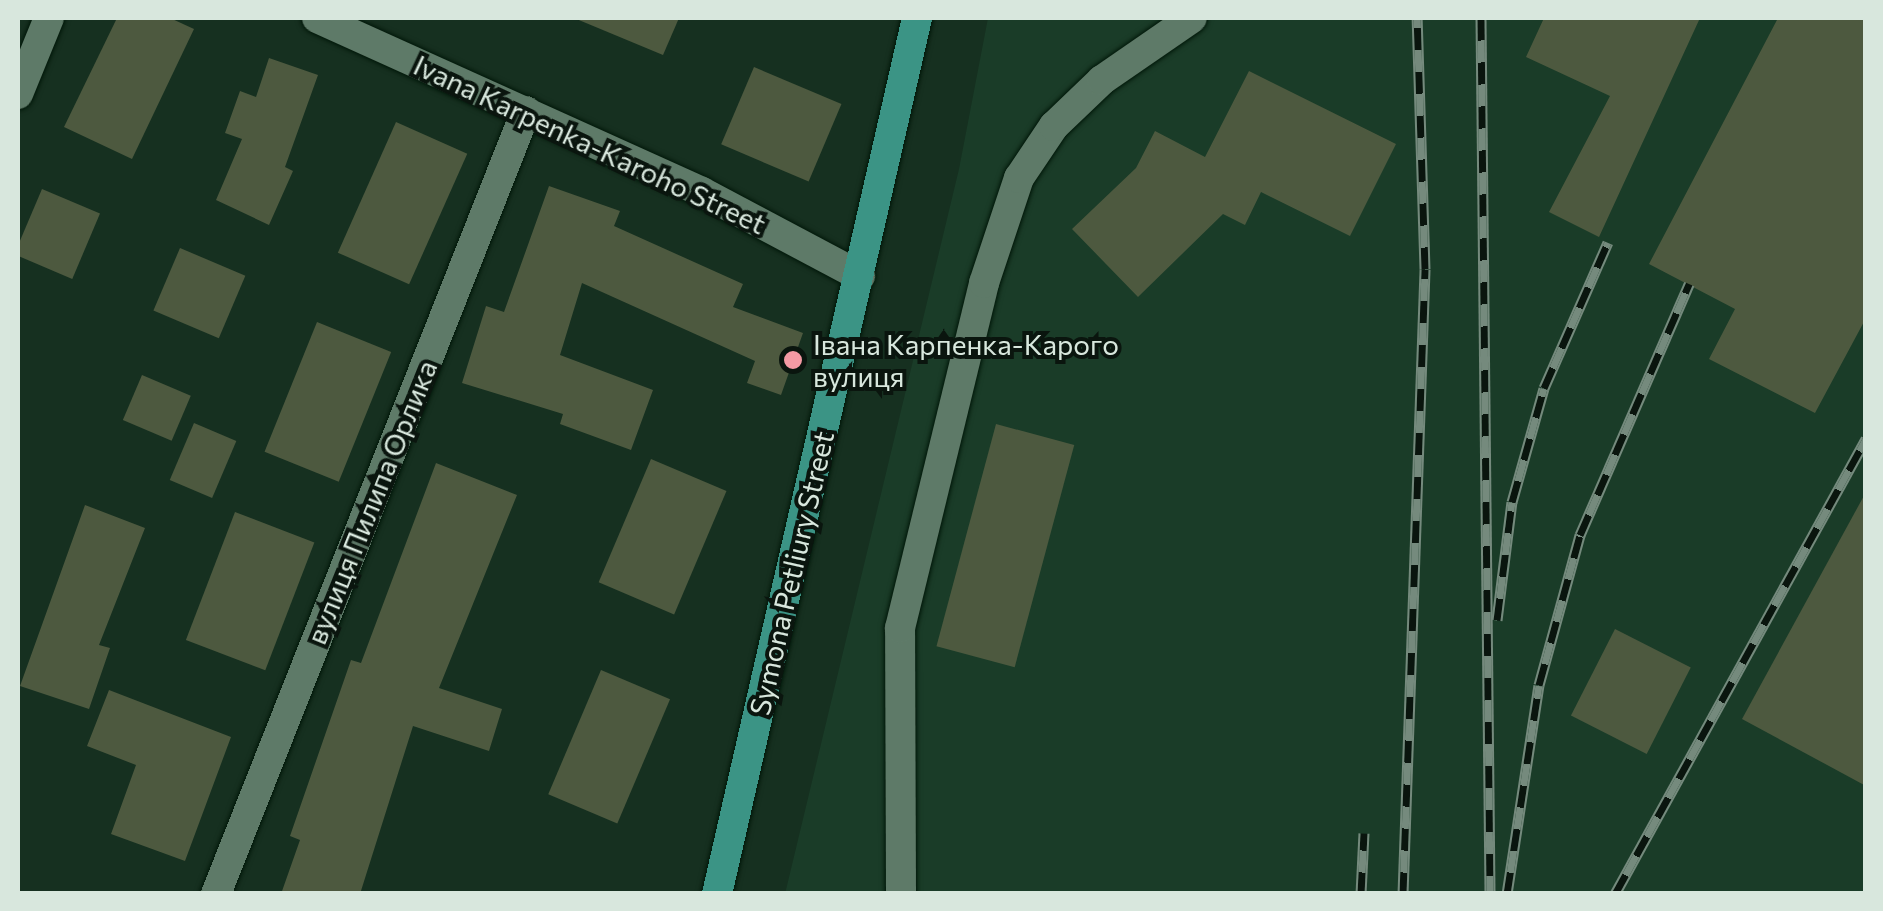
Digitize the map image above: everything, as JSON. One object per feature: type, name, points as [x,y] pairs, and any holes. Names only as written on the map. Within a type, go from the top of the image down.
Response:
[{"type":"main road","name":"Symona Petliury Street","points":[[717,894],[917,18]]},
{"type":"street","points":[[18,94],[49,18]]},
{"type":"street","name":"Ivana Karpenka-Karoho Street","points":[[317,18],[702,192],[860,276]]},
{"type":"street","points":[[900,894],[900,628],[990,266],[1019,178],[1054,126],[1102,80],[1192,18]]},
{"type":"street","name":"вулиця Пилипа Орлика","points":[[216,894],[526,111]]},
{"type":"shaded area","points":[[988,18],[1865,18],[1865,893],[785,894],[959,169]]},
{"type":"building","points":[[117,18],[170,18],[194,29],[132,159],[64,127]]},
{"type":"building","points":[[574,18],[679,18],[663,55]]},
{"type":"building","points":[[1544,18],[1700,18],[1599,237],[1549,212],[1610,96],[1526,57]]},
{"type":"building","points":[[1778,18],[1866,18],[1866,318],[1815,413],[1709,359],[1735,309],[1649,264]]},
{"type":"building","points":[[269,58],[318,75],[285,167],[293,171],[269,225],[216,200],[242,139],[225,133],[240,91],[256,97]]},
{"type":"building","points":[[754,67],[841,104],[809,181],[721,144]]},
{"type":"building","points":[[1249,71],[1396,144],[1350,236],[1261,192],[1245,225],[1223,214],[1138,297],[1072,229],[1136,168],[1155,131],[1205,157]]},
{"type":"building","points":[[396,122],[467,154],[409,284],[338,253]]},
{"type":"building","points":[[549,186],[620,211],[614,226],[743,284],[733,307],[803,333],[781,395],[747,383],[755,361],[582,283],[560,355],[653,390],[631,450],[560,424],[563,414],[462,383],[486,306],[504,312]]},
{"type":"building","points":[[42,189],[100,214],[72,279],[18,256],[18,246]]},
{"type":"building","points":[[180,248],[245,276],[219,338],[153,311]]},
{"type":"building","points":[[317,322],[391,352],[339,482],[265,452]]},
{"type":"building","points":[[142,375],[191,396],[172,441],[123,420]]},
{"type":"building","points":[[194,423],[236,441],[212,498],[170,480]]},
{"type":"building","points":[[996,424],[1074,445],[1015,667],[936,646]]},
{"type":"building","points":[[651,459],[726,491],[674,614],[599,582]]},
{"type":"building","points":[[436,463],[517,495],[439,688],[502,709],[489,751],[413,726],[360,894],[281,894],[300,840],[290,836],[351,660],[361,663]]},
{"type":"building","points":[[1866,492],[1866,786],[1742,719]]},
{"type":"building","points":[[85,505],[145,528],[99,645],[110,648],[89,709],[20,686]]},
{"type":"building","points":[[235,512],[314,542],[265,670],[186,640]]},
{"type":"building","points":[[1615,629],[1691,668],[1647,754],[1571,715]]},
{"type":"building","points":[[601,670],[670,699],[617,824],[548,794]]},
{"type":"building","points":[[109,690],[231,737],[185,861],[111,834],[136,765],[87,746]]},
{"type":"railway","points":[[1403,894],[1425,269],[1417,18]]},
{"type":"railway","points":[[1481,18],[1490,894]]},
{"type":"railway","points":[[1497,620],[1512,502],[1544,388],[1608,242]]},
{"type":"railway","points":[[1507,894],[1539,685],[1580,535],[1689,284]]},
{"type":"railway","points":[[1615,894],[1866,439]]},
{"type":"railway","points":[[1361,894],[1364,833]]},
{"type":"place","name":"Івана Карпенка-Карого вулиця","points":[[793,360]]}]
